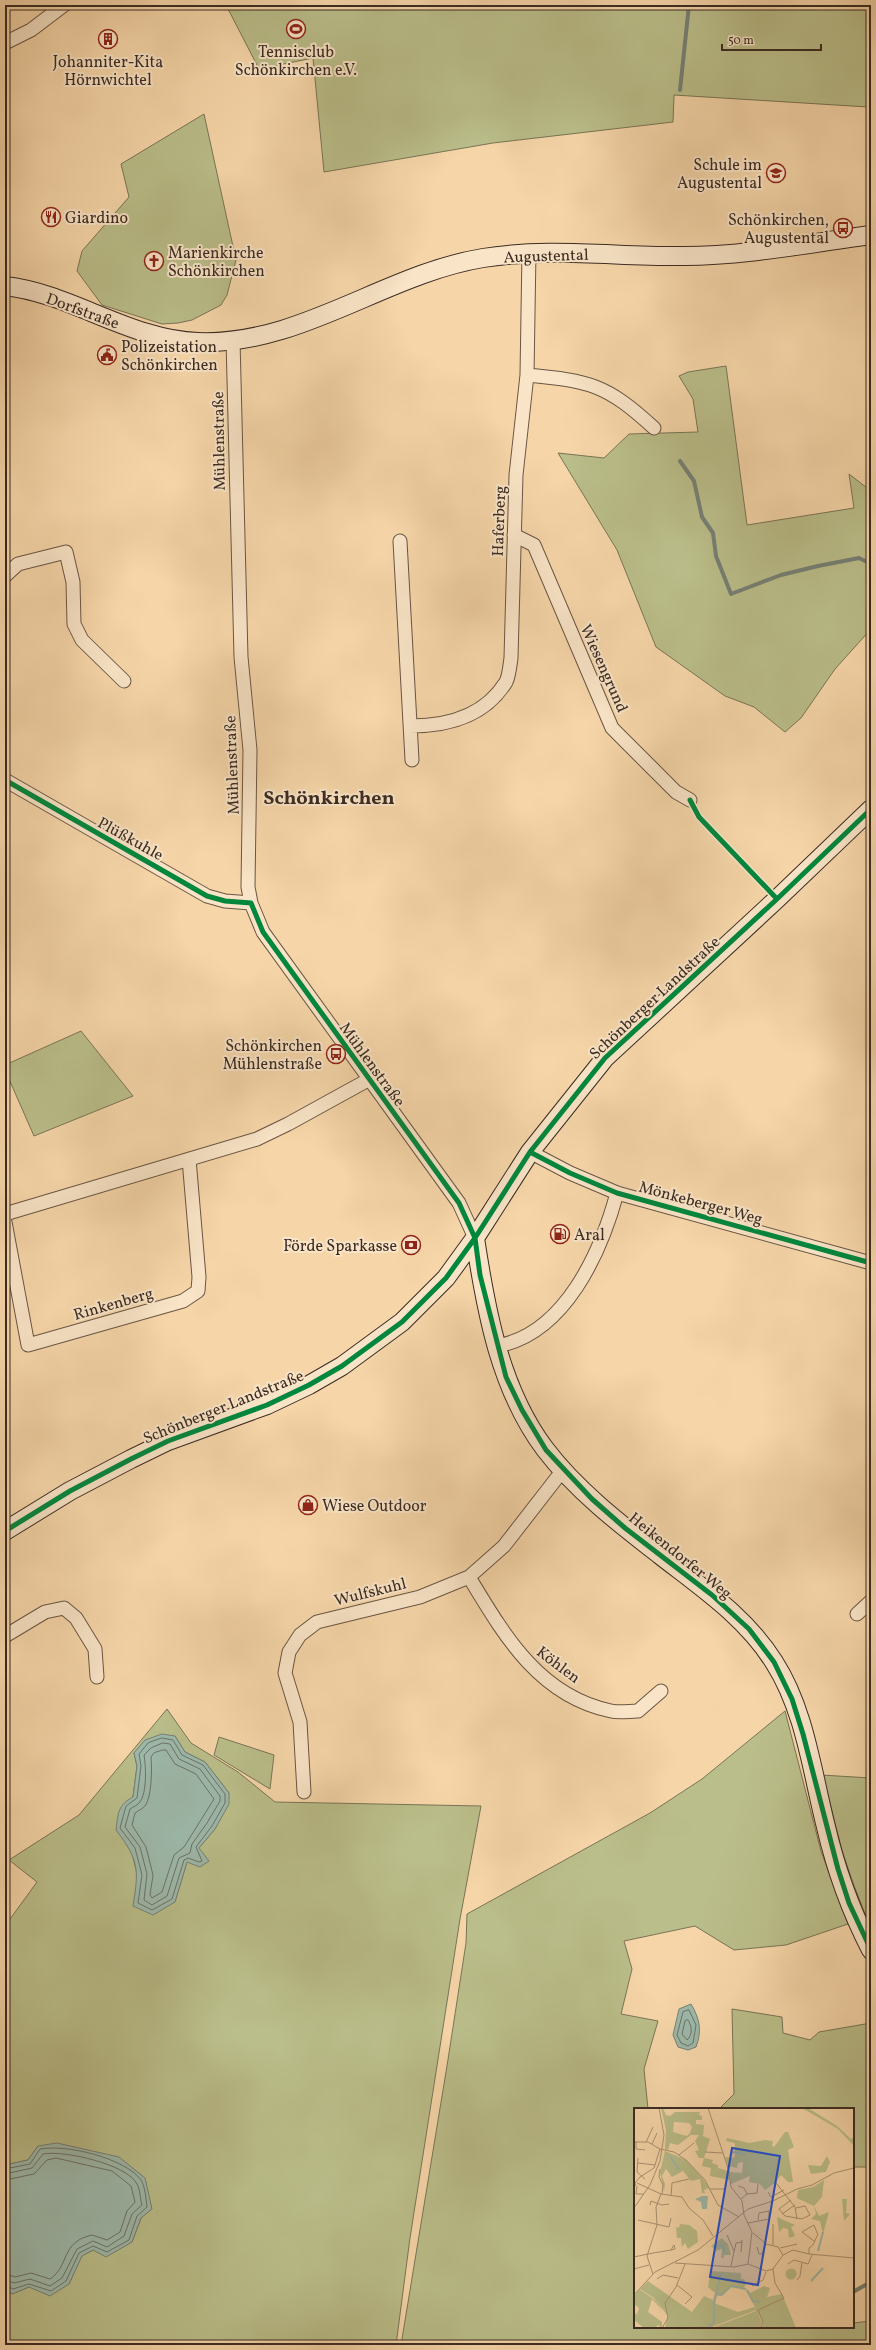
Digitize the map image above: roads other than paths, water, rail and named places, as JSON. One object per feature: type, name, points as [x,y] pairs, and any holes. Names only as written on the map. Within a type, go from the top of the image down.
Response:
[{"type":"street","points":[[5,43],[31,30],[64,5]]},
{"type":"street","name":"Augustental","points":[[233,340],[264,335],[314,319],[430,273],[481,258],[529,252],[709,256],[871,235]]},
{"type":"street","name":"Haferberg","points":[[411,726],[435,726],[453,722],[475,712],[491,700],[506,681],[511,658],[516,475],[527,375],[529,252]]},
{"type":"street","name":"Dorfstraße","points":[[5,286],[43,295],[127,326],[168,338],[197,342],[233,340]]},
{"type":"street","name":"Mühlenstraße","points":[[233,340],[241,657],[250,750],[248,887],[251,903],[263,932],[368,1080],[459,1203],[475,1238]]},
{"type":"street","points":[[527,375],[575,380],[610,392],[630,406],[654,428]]},
{"type":"street","name":"Wiesengrund","points":[[514,535],[534,545],[612,728],[676,792],[690,800]]},
{"type":"street","points":[[400,541],[412,760]]},
{"type":"street","points":[[5,576],[18,564],[66,552],[73,582],[74,624],[82,640],[124,682]]},
{"type":"street","name":"Plüßkuhle","points":[[5,780],[207,896],[225,901],[251,903]]},
{"type":"street","name":"Schönberger Landstraße","points":[[5,1531],[70,1491],[131,1458],[168,1441],[267,1405],[309,1385],[342,1366],[402,1322],[446,1278],[475,1238],[530,1152],[605,1058],[772,904],[871,809]]},
{"type":"street","points":[[5,1214],[257,1139],[288,1124],[368,1080]]},
{"type":"street","name":"Mönkeberger Weg","points":[[530,1152],[570,1173],[617,1192],[871,1263]]},
{"type":"street","name":"Rinkenberg","points":[[5,1222],[28,1346],[183,1302],[198,1291],[199,1277],[189,1159]]},
{"type":"street","points":[[497,1346],[512,1343],[530,1334],[556,1311],[574,1290],[598,1250],[609,1225],[617,1192]]},
{"type":"street","name":"Heikendorfer Weg","points":[[475,1238],[480,1275],[506,1377],[522,1410],[546,1450],[564,1470],[625,1528],[712,1595],[749,1629],[774,1662],[792,1699],[801,1727],[838,1869],[849,1903],[871,1950]]},
{"type":"street","name":"Wulfskuhl","points":[[304,1792],[300,1722],[285,1673],[289,1652],[300,1635],[317,1622],[420,1597],[469,1577],[504,1546],[564,1470]]},
{"type":"street","name":"Köhlen","points":[[469,1577],[508,1640],[523,1658],[551,1683],[585,1703],[612,1712],[638,1711],[661,1692]]},
{"type":"street","points":[[857,1614],[871,1601]]},
{"type":"street","points":[[5,1636],[45,1612],[64,1608],[76,1618],[95,1649],[97,1676]]},
{"type":"water","points":[[162,1734],[175,1736],[185,1752],[205,1762],[229,1793],[229,1804],[215,1829],[199,1848],[209,1861],[200,1867],[187,1862],[175,1902],[153,1915],[133,1906],[136,1883],[135,1865],[129,1849],[116,1830],[117,1819],[122,1806],[133,1797],[137,1766],[134,1753],[145,1740]]},
{"type":"water","points":[[691,2004],[698,2020],[699,2036],[696,2047],[688,2050],[678,2047],[673,2035],[679,2009]]},
{"type":"water","points":[[57,2143],[119,2157],[145,2178],[152,2209],[141,2218],[132,2242],[106,2257],[93,2250],[82,2256],[69,2284],[50,2296],[29,2287],[12,2294],[5,2288],[5,2165],[28,2160],[38,2146]]},
{"type":"waterway","points":[[680,90],[689,5]]},
{"type":"waterway","points":[[680,461],[694,481],[702,517],[713,533],[716,556],[731,594],[781,575],[818,566],[859,558],[871,564]]},
{"type":"waterway","points":[[854,2291],[869,2283]]},
{"type":"place","name":"Tennisclub Schönkirchen e.V.","points":[[296,29]]},
{"type":"place","name":"Johanniter-Kita Hörnwichtel","points":[[108,39]]},
{"type":"place","name":"Schule im Augustental","points":[[776,173]]},
{"type":"place","name":"Giardino","points":[[51,217]]},
{"type":"place","name":"Schönkirchen, Augustental","points":[[843,228]]},
{"type":"place","name":"Marienkirche Schönkirchen","points":[[154,261]]},
{"type":"place","name":"Polizeistation Schönkirchen","points":[[107,355]]},
{"type":"place","name":"Schönkirchen Mühlenstraße","points":[[336,1054]]},
{"type":"place","name":"Aral","points":[[560,1234]]},
{"type":"place","name":"Förde Sparkasse","points":[[411,1245]]},
{"type":"place","name":"Wiese Outdoor","points":[[308,1505]]},
{"type":"district","name":"Schönkirchen","points":[[329,797]]}]
